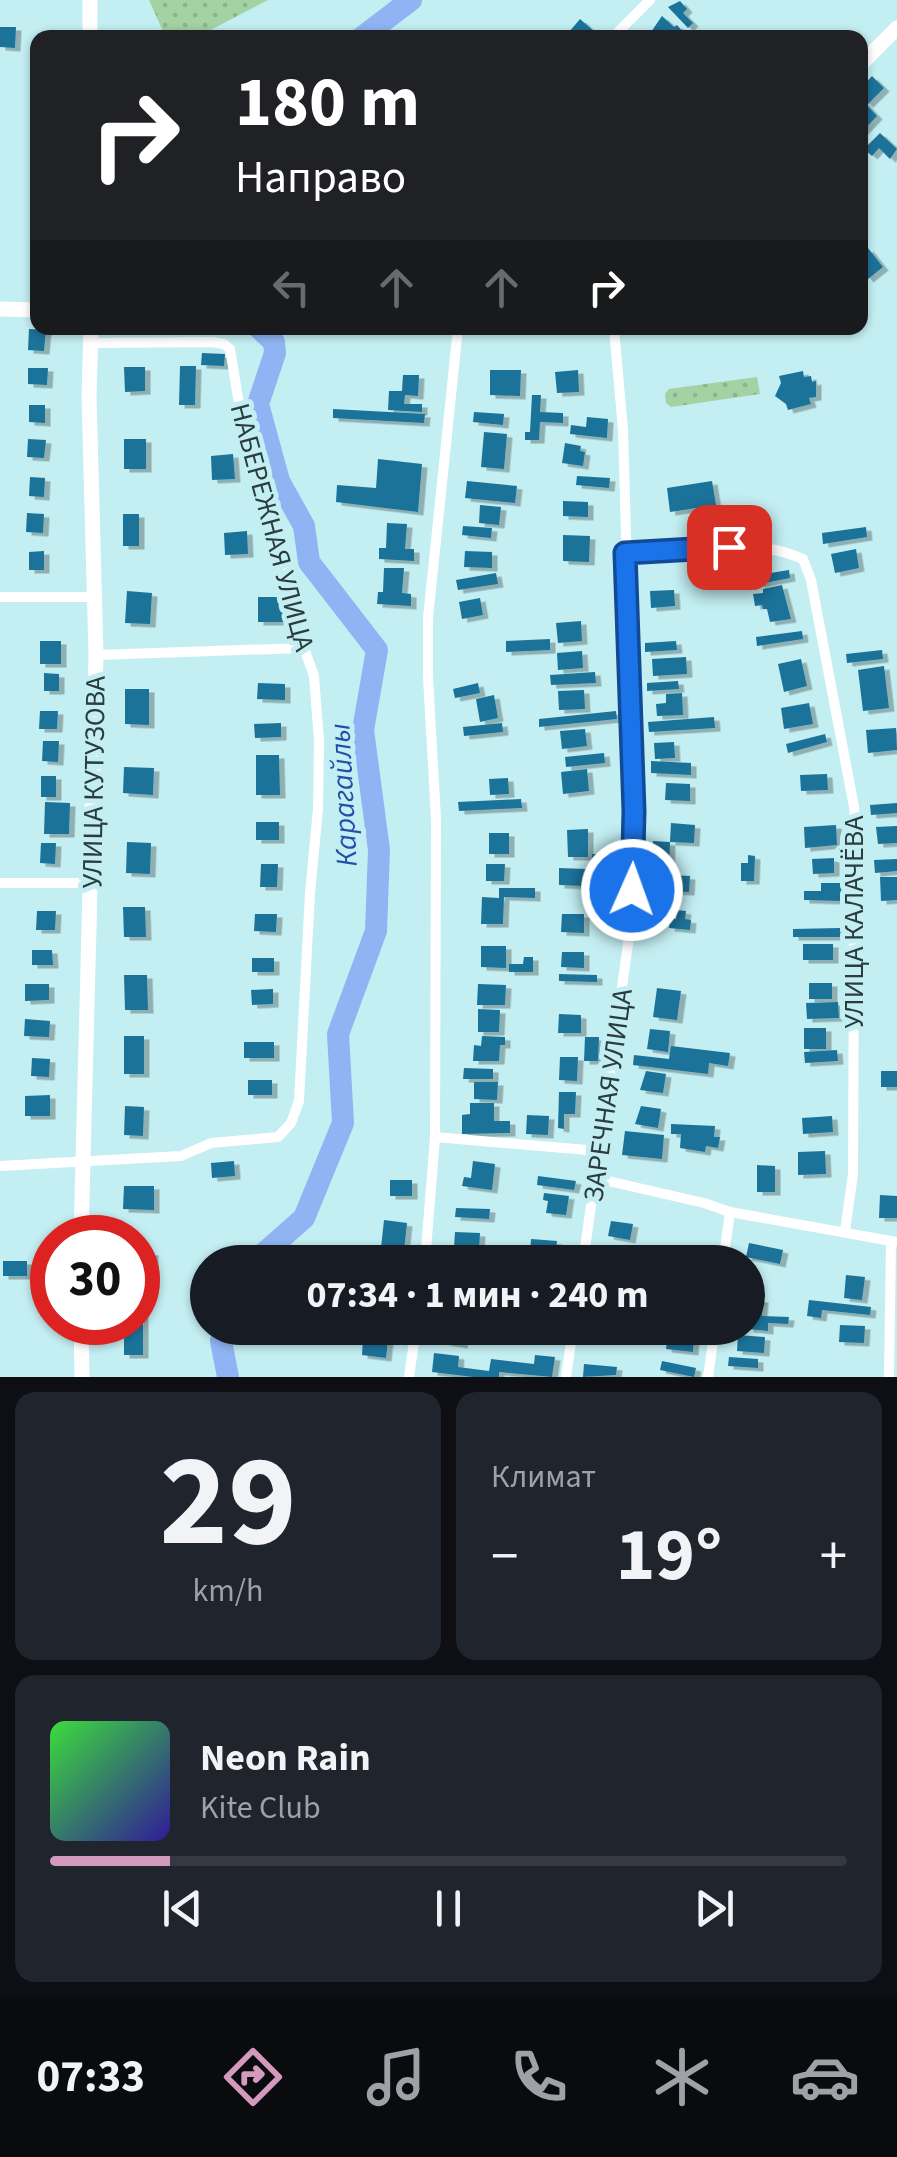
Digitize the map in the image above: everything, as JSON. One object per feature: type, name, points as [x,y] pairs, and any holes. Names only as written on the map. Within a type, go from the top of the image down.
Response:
[{"type":"main road","points":[[90,0],[90,30]]},
{"type":"main road","points":[[868,57],[897,28]]},
{"type":"main road","points":[[0,309],[30,310]]},
{"type":"main road","name":"УЛИЦА КУТУЗОВА","points":[[81,1215],[96,655],[89,396],[92,335]]},
{"type":"main road","points":[[81,1345],[82,1377]]},
{"type":"street","points":[[620,30],[650,0]]},
{"type":"street","name":"НАБЕРЕЖНАЯ УЛИЦА","points":[[81,1164],[181,1156],[211,1143],[278,1137],[291,1123],[300,1101],[318,809],[314,676],[304,648],[295,588],[267,507],[238,398],[230,349],[212,342],[92,335]]},
{"type":"street","points":[[426,1245],[436,1137],[436,819],[428,618],[457,335]]},
{"type":"street","name":"ЗАРЕЧНАЯ УЛИЦА","points":[[585,1245],[630,930],[634,811],[621,398],[615,335]]},
{"type":"street","name":"УЛИЦА КАЛАЧЁВА","points":[[625,553],[779,548],[802,559],[811,580],[854,807],[858,858],[853,1174],[846,1230]]},
{"type":"street","points":[[0,597],[92,597]]},
{"type":"street","points":[[96,655],[304,648]]},
{"type":"street","points":[[0,882],[90,883]]},
{"type":"street","points":[[436,1137],[599,1151]]},
{"type":"street","points":[[0,1166],[81,1164]]},
{"type":"street","points":[[595,1178],[730,1212],[846,1230],[894,1242],[889,1377]]},
{"type":"street","points":[[725,1245],[730,1212]]},
{"type":"street","points":[[410,1377],[414,1345]]},
{"type":"street","points":[[566,1377],[571,1345]]},
{"type":"street","points":[[708,1377],[712,1345]]},
{"type":"green space","points":[[149,0],[268,0],[210,30],[162,30]]},
{"type":"green space","points":[[757,377],[760,394],[671,407],[666,403],[669,389]]},
{"type":"building","points":[[680,1],[687,9],[683,13],[693,23],[688,28],[668,7]]},
{"type":"building","points":[[662,16],[682,30],[652,30]]},
{"type":"building","points":[[580,19],[593,30],[571,30]]},
{"type":"building","points":[[0,27],[16,27],[15,48],[0,47]]},
{"type":"building","points":[[872,76],[884,88],[868,104],[868,80]]},
{"type":"building","points":[[868,106],[877,116],[868,126]]},
{"type":"building","points":[[880,133],[897,149],[890,159],[879,148],[872,156],[868,145]]},
{"type":"building","points":[[868,248],[883,267],[868,279]]},
{"type":"building","points":[[29,329],[30,335],[46,335],[44,351],[28,350]]},
{"type":"building","points":[[202,353],[225,354],[224,366],[201,365]]},
{"type":"building","points":[[180,366],[196,366],[195,405],[179,405]]},
{"type":"building","points":[[124,367],[145,367],[145,391],[125,392]]},
{"type":"building","points":[[28,368],[48,368],[47,385],[28,384]]},
{"type":"building","points":[[490,370],[521,370],[520,396],[490,395]]},
{"type":"building","points":[[578,370],[579,392],[557,393],[555,372]]},
{"type":"building","points":[[803,371],[804,377],[811,376],[812,382],[816,381],[816,397],[809,398],[811,404],[788,410],[775,396],[781,383],[779,376]]},
{"type":"building","points":[[403,375],[419,375],[418,396],[405,395],[404,404],[422,404],[422,412],[388,410],[389,391],[402,391]]},
{"type":"building","points":[[532,395],[541,395],[540,412],[563,413],[563,423],[540,422],[539,440],[525,440],[525,432],[530,432]]},
{"type":"building","points":[[29,405],[45,405],[45,423],[29,422]]},
{"type":"building","points":[[333,409],[425,414],[424,423],[333,418]]},
{"type":"building","points":[[474,412],[504,414],[503,425],[473,422]]},
{"type":"building","points":[[587,417],[608,419],[607,438],[570,434],[571,425],[586,427]]},
{"type":"building","points":[[484,432],[507,434],[504,469],[481,467]]},
{"type":"building","points":[[28,439],[46,440],[44,458],[27,457]]},
{"type":"building","points":[[124,439],[146,439],[146,469],[124,469]]},
{"type":"building","points":[[565,443],[581,446],[580,451],[585,452],[583,466],[562,463]]},
{"type":"building","points":[[233,454],[235,479],[212,480],[211,456]]},
{"type":"building","points":[[378,459],[422,464],[418,512],[336,502],[337,485],[376,488]]},
{"type":"building","points":[[577,476],[610,478],[609,488],[576,485]]},
{"type":"building","points":[[30,477],[45,478],[44,497],[29,496]]},
{"type":"building","points":[[467,481],[517,486],[515,503],[465,498]]},
{"type":"building","points":[[712,481],[716,505],[670,512],[667,488]]},
{"type":"building","points":[[563,501],[588,502],[588,517],[563,516]]},
{"type":"building","points":[[480,505],[501,507],[499,525],[479,523]]},
{"type":"building","points":[[27,513],[44,514],[43,533],[26,532]]},
{"type":"building","points":[[123,514],[139,514],[139,546],[123,546]]},
{"type":"building","points":[[387,523],[407,524],[405,549],[414,549],[414,561],[379,559],[379,548],[386,548]]},
{"type":"building","points":[[463,526],[492,528],[491,538],[462,535]]},
{"type":"building","points":[[866,527],[867,537],[823,544],[822,533]]},
{"type":"building","points":[[247,531],[248,554],[225,555],[224,533]]},
{"type":"building","points":[[563,535],[590,536],[589,562],[563,561]]},
{"type":"building","points":[[856,549],[859,568],[835,573],[831,554]]},
{"type":"building","points":[[44,551],[44,570],[29,570],[29,552]]},
{"type":"building","points":[[465,551],[492,552],[492,568],[464,567]]},
{"type":"building","points":[[384,568],[404,568],[402,593],[411,594],[411,606],[377,604],[378,592],[383,592]]},
{"type":"building","points":[[789,570],[790,578],[759,584],[758,575]]},
{"type":"building","points":[[496,573],[498,584],[458,590],[456,580]]},
{"type":"building","points":[[782,585],[791,619],[770,622],[767,609],[755,606],[753,594]]},
{"type":"building","points":[[674,590],[675,606],[651,608],[650,591]]},
{"type":"building","points":[[127,591],[152,593],[150,624],[125,623]]},
{"type":"building","points":[[258,597],[284,597],[284,622],[258,622]]},
{"type":"building","points":[[480,598],[483,615],[462,619],[459,602]]},
{"type":"building","points":[[581,621],[582,641],[558,643],[556,623]]},
{"type":"building","points":[[802,631],[803,639],[757,646],[756,637]]},
{"type":"building","points":[[550,639],[550,650],[506,652],[506,641]]},
{"type":"building","points":[[40,641],[61,641],[61,664],[40,664]]},
{"type":"building","points":[[676,641],[677,650],[645,652],[645,643]]},
{"type":"building","points":[[882,650],[883,659],[847,663],[846,654]]},
{"type":"building","points":[[582,651],[583,668],[558,670],[557,653]]},
{"type":"building","points":[[686,657],[687,674],[653,676],[652,659]]},
{"type":"building","points":[[801,659],[807,686],[784,692],[778,664]]},
{"type":"building","points":[[884,666],[889,708],[863,711],[858,670]]},
{"type":"building","points":[[595,672],[596,683],[551,685],[550,675]]},
{"type":"building","points":[[44,673],[59,674],[59,691],[44,691]]},
{"type":"building","points":[[678,681],[679,689],[647,691],[647,683]]},
{"type":"building","points":[[258,683],[285,684],[285,700],[257,699]]},
{"type":"building","points":[[478,683],[480,693],[455,698],[453,689]]},
{"type":"building","points":[[125,689],[149,689],[149,725],[125,724]]},
{"type":"building","points":[[584,690],[585,709],[559,710],[558,691]]},
{"type":"building","points":[[682,693],[683,715],[657,716],[656,704],[666,703],[666,694]]},
{"type":"building","points":[[494,695],[498,718],[480,722],[476,699]]},
{"type":"building","points":[[809,703],[813,724],[784,729],[781,708]]},
{"type":"building","points":[[40,711],[58,711],[57,729],[39,729]]},
{"type":"building","points":[[616,711],[617,719],[539,727],[539,719]]},
{"type":"building","points":[[714,717],[715,728],[649,732],[648,722]]},
{"type":"building","points":[[281,723],[281,737],[255,738],[254,724]]},
{"type":"building","points":[[502,723],[503,732],[464,736],[463,727]]},
{"type":"building","points":[[896,728],[897,750],[868,753],[866,730]]},
{"type":"building","points":[[585,729],[587,746],[562,749],[560,731]]},
{"type":"building","points":[[825,734],[827,742],[788,753],[786,744]]},
{"type":"building","points":[[43,741],[59,741],[58,762],[42,761]]},
{"type":"building","points":[[674,742],[675,758],[655,759],[654,743]]},
{"type":"building","points":[[604,753],[605,763],[566,767],[565,757]]},
{"type":"building","points":[[256,755],[279,755],[280,795],[256,795]]},
{"type":"building","points":[[651,761],[691,763],[691,775],[651,773]]},
{"type":"building","points":[[124,767],[154,768],[153,795],[123,793]]},
{"type":"building","points":[[587,769],[589,791],[563,794],[561,772]]},
{"type":"building","points":[[827,774],[828,790],[801,791],[800,775]]},
{"type":"building","points":[[41,776],[56,776],[56,797],[41,797]]},
{"type":"building","points":[[508,778],[509,794],[490,795],[489,779]]},
{"type":"building","points":[[666,783],[690,784],[690,801],[665,800]]},
{"type":"building","points":[[521,799],[522,808],[459,811],[458,802]]},
{"type":"building","points":[[45,802],[70,803],[69,834],[44,834]]},
{"type":"building","points":[[897,803],[897,813],[871,815],[870,805]]},
{"type":"building","points":[[256,822],[279,822],[279,840],[256,840]]},
{"type":"building","points":[[671,823],[695,825],[694,843],[670,842]]},
{"type":"building","points":[[836,825],[837,845],[805,848],[804,827]]},
{"type":"building","points":[[897,826],[897,843],[878,844],[876,827]]},
{"type":"building","points":[[588,829],[588,857],[568,857],[567,830]]},
{"type":"building","points":[[489,833],[509,833],[509,854],[489,854]]},
{"type":"building","points":[[653,841],[670,842],[669,869],[652,868]]},
{"type":"building","points":[[127,842],[151,843],[150,874],[126,873]]},
{"type":"building","points":[[41,843],[56,843],[55,864],[40,863]]},
{"type":"building","points":[[592,854],[616,855],[615,879],[605,879],[605,871],[591,871]]},
{"type":"building","points":[[748,855],[755,856],[754,881],[741,881],[741,863],[748,863]]},
{"type":"building","points":[[834,858],[834,873],[813,874],[812,859]]},
{"type":"building","points":[[897,859],[897,871],[875,873],[874,860]]},
{"type":"building","points":[[261,864],[278,864],[277,887],[260,887]]},
{"type":"building","points":[[486,864],[505,864],[504,881],[486,881]]},
{"type":"building","points":[[559,868],[586,869],[585,886],[559,885]]},
{"type":"building","points":[[669,875],[690,876],[689,892],[668,891]]},
{"type":"building","points":[[880,877],[897,877],[897,900],[881,901]]},
{"type":"building","points":[[821,883],[841,883],[841,901],[804,900],[804,891],[821,891]]},
{"type":"building","points":[[499,888],[535,888],[535,898],[504,897],[503,924],[481,924],[482,897],[499,898]]},
{"type":"building","points":[[123,907],[145,907],[146,937],[124,937]]},
{"type":"building","points":[[677,910],[686,911],[685,919],[691,920],[690,930],[669,928],[670,918],[676,919]]},
{"type":"building","points":[[37,911],[56,911],[55,930],[36,930]]},
{"type":"building","points":[[255,914],[277,914],[276,932],[254,931]]},
{"type":"building","points":[[562,914],[584,914],[584,933],[561,932]]},
{"type":"building","points":[[840,928],[840,937],[793,937],[793,929]]},
{"type":"building","points":[[803,944],[833,944],[833,960],[803,960]]},
{"type":"building","points":[[481,946],[506,946],[506,968],[481,967]]},
{"type":"building","points":[[32,950],[52,950],[53,965],[32,965]]},
{"type":"building","points":[[562,952],[584,952],[584,968],[561,967]]},
{"type":"building","points":[[524,957],[533,957],[533,972],[509,972],[509,964],[523,964]]},
{"type":"building","points":[[252,958],[274,958],[274,972],[252,972]]},
{"type":"building","points":[[559,974],[597,975],[597,982],[559,981]]},
{"type":"building","points":[[124,975],[147,975],[148,1010],[125,1010]]},
{"type":"building","points":[[809,983],[832,983],[832,999],[809,999]]},
{"type":"building","points":[[25,984],[49,984],[49,1000],[25,1001]]},
{"type":"building","points":[[478,984],[506,985],[505,1005],[477,1005]]},
{"type":"building","points":[[657,988],[681,991],[677,1020],[653,1017]]},
{"type":"building","points":[[273,989],[273,1004],[252,1005],[251,990]]},
{"type":"building","points":[[838,1002],[839,1018],[807,1019],[806,1003]]},
{"type":"building","points":[[478,1009],[500,1010],[499,1032],[478,1032]]},
{"type":"building","points":[[559,1014],[581,1015],[581,1033],[558,1033]]},
{"type":"building","points":[[25,1019],[50,1021],[49,1037],[24,1036]]},
{"type":"building","points":[[804,1028],[826,1028],[826,1049],[804,1049]]},
{"type":"building","points":[[650,1029],[670,1031],[668,1052],[647,1049]]},
{"type":"building","points":[[124,1036],[144,1036],[144,1074],[124,1074]]},
{"type":"building","points":[[482,1036],[505,1037],[499,1061],[473,1061],[474,1045],[481,1046]]},
{"type":"building","points":[[585,1037],[599,1037],[598,1061],[584,1061]]},
{"type":"building","points":[[244,1042],[274,1042],[274,1058],[244,1058]]},
{"type":"building","points":[[671,1046],[730,1053],[728,1066],[709,1063],[708,1074],[633,1065],[634,1055],[669,1059]]},
{"type":"building","points":[[837,1050],[838,1061],[805,1063],[804,1052]]},
{"type":"building","points":[[560,1057],[578,1057],[577,1081],[559,1080]]},
{"type":"building","points":[[32,1058],[50,1059],[49,1077],[31,1076]]},
{"type":"building","points":[[464,1068],[493,1069],[493,1079],[463,1079]]},
{"type":"building","points":[[646,1071],[666,1074],[663,1093],[640,1090]]},
{"type":"building","points":[[881,1071],[897,1071],[897,1087],[881,1087]]},
{"type":"building","points":[[248,1080],[272,1080],[272,1095],[248,1095]]},
{"type":"building","points":[[474,1082],[498,1082],[497,1100],[474,1099]]},
{"type":"building","points":[[559,1092],[576,1092],[575,1114],[564,1114],[564,1129],[558,1128]]},
{"type":"building","points":[[50,1095],[50,1116],[25,1116],[25,1096]]},
{"type":"building","points":[[470,1103],[494,1103],[494,1121],[510,1121],[510,1133],[462,1134],[462,1115],[470,1114]]},
{"type":"building","points":[[125,1106],[144,1107],[143,1136],[124,1135]]},
{"type":"building","points":[[641,1106],[661,1109],[658,1128],[635,1124]]},
{"type":"building","points":[[527,1115],[549,1116],[548,1135],[526,1134]]},
{"type":"building","points":[[832,1116],[833,1132],[803,1134],[802,1118]]},
{"type":"building","points":[[671,1124],[715,1126],[714,1137],[720,1137],[718,1148],[706,1146],[705,1152],[680,1148],[681,1134],[671,1134]]},
{"type":"building","points":[[625,1131],[664,1135],[662,1159],[622,1155]]},
{"type":"building","points":[[825,1151],[826,1174],[798,1175],[798,1152]]},
{"type":"building","points":[[234,1161],[235,1176],[212,1178],[211,1163]]},
{"type":"building","points":[[473,1161],[495,1164],[492,1190],[462,1186],[464,1177],[471,1178]]},
{"type":"building","points":[[757,1165],[775,1166],[775,1192],[757,1192]]},
{"type":"building","points":[[538,1176],[576,1181],[574,1190],[537,1185]]},
{"type":"building","points":[[390,1180],[412,1180],[412,1196],[390,1196]]},
{"type":"building","points":[[124,1186],[154,1186],[154,1210],[123,1209]]},
{"type":"building","points":[[544,1193],[569,1196],[566,1215],[546,1213],[548,1201],[543,1200]]},
{"type":"building","points":[[880,1195],[897,1196],[897,1218],[879,1218]]},
{"type":"building","points":[[456,1208],[490,1209],[489,1219],[455,1217]]},
{"type":"building","points":[[384,1220],[407,1223],[405,1245],[381,1245]]},
{"type":"building","points":[[611,1221],[633,1224],[630,1240],[608,1236]]},
{"type":"building","points":[[455,1232],[480,1233],[479,1245],[454,1245]]},
{"type":"building","points":[[531,1239],[557,1241],[557,1245],[531,1245]]},
{"type":"building","points":[[765,1246],[783,1250],[780,1264],[765,1261]]},
{"type":"building","points":[[3,1261],[27,1261],[27,1276],[3,1276]]},
{"type":"building","points":[[846,1275],[865,1277],[862,1300],[844,1298]]},
{"type":"building","points":[[809,1300],[871,1307],[870,1315],[822,1310],[821,1318],[807,1316]]},
{"type":"building","points":[[765,1316],[789,1317],[788,1324],[768,1323],[768,1331]]},
{"type":"building","points":[[840,1325],[865,1326],[864,1343],[839,1342]]},
{"type":"building","points":[[124,1345],[143,1345],[143,1355],[124,1355]]},
{"type":"building","points":[[363,1345],[387,1345],[386,1358],[362,1355]]},
{"type":"building","points":[[667,1345],[693,1345],[693,1352],[666,1349]]},
{"type":"building","points":[[737,1345],[764,1345],[764,1353],[737,1351]]},
{"type":"building","points":[[434,1353],[459,1356],[458,1367],[489,1371],[491,1359],[534,1364],[535,1355],[555,1357],[552,1377],[499,1372],[499,1377],[473,1377],[432,1372]]},
{"type":"building","points":[[729,1357],[758,1359],[758,1368],[728,1366]]},
{"type":"building","points":[[662,1361],[696,1368],[694,1377],[660,1370]]},
{"type":"building","points":[[584,1364],[617,1367],[616,1375],[583,1377]]},
{"type":"waterway","name":"Карагайлы","points":[[372,30],[411,0]]},
{"type":"waterway","name":"Карагайлы","points":[[266,335],[274,342],[275,353],[258,404],[279,481],[304,526],[309,562],[377,650],[363,730],[379,850],[376,931],[338,1034],[343,1123],[304,1218],[273,1245]]},
{"type":"waterway","name":"Карагайлы","points":[[222,1345],[228,1377]]},
{"type":"route","points":[[632,890],[634,811],[625,553],[729,547]]}]
